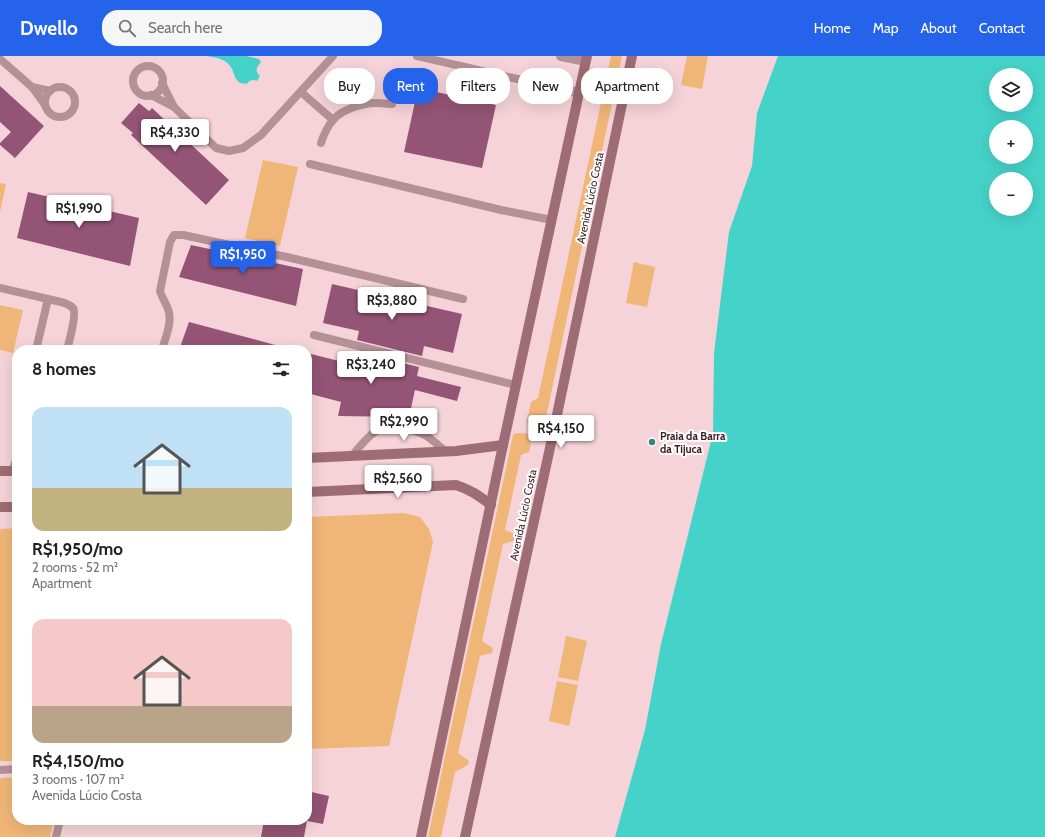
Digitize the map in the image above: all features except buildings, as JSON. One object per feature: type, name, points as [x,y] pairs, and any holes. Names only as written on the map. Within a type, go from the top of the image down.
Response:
[{"type":"main road","name":"Avenida Lúcio Costa","points":[[465,837],[553,434],[632,56]]},
{"type":"main road","points":[[421,837],[586,59]]},
{"type":"main road","points":[[312,458],[456,451],[503,445]]},
{"type":"main road","points":[[0,471],[12,471]]},
{"type":"main road","points":[[312,492],[456,485],[477,494],[491,505]]},
{"type":"main road","points":[[0,507],[12,507]]},
{"type":"street","points":[[561,56],[586,59]]},
{"type":"street","points":[[573,92],[579,93]]},
{"type":"lane","points":[[151,95],[174,107],[216,148],[229,150],[243,148],[261,135],[333,56]]},
{"type":"lane","points":[[417,56],[518,79]]},
{"type":"lane","points":[[0,59],[32,88],[50,114],[60,118],[70,114],[76,105],[75,95],[68,88],[59,86],[50,91],[45,99],[45,105]]},
{"type":"lane","points":[[162,83],[158,92],[151,95],[144,95],[136,90],[133,85],[133,80],[136,72],[140,68],[149,66],[158,70],[161,74],[162,83],[174,107]]},
{"type":"lane","points":[[32,88],[50,91]]},
{"type":"lane","points":[[301,92],[333,120]]},
{"type":"lane","points":[[321,142],[324,132],[333,120],[342,113],[363,104],[383,103]]},
{"type":"lane","points":[[310,164],[501,210],[552,220]]},
{"type":"lane","points":[[163,345],[170,316],[160,292],[170,242],[174,235],[178,234],[291,258],[464,300]]},
{"type":"lane","points":[[0,288],[67,304],[73,308],[74,320],[68,345]]},
{"type":"lane","points":[[37,345],[48,299]]},
{"type":"lane","points":[[314,335],[516,385]]},
{"type":"lane","points":[[352,456],[367,438],[377,431],[392,428],[404,428],[426,435],[445,451]]},
{"type":"lane","points":[[0,770],[12,769]]},
{"type":"lane","points":[[56,837],[59,825]]},
{"type":"shaded area","points":[[611,56],[622,56],[619,68],[608,68]]},
{"type":"shaded area","points":[[687,56],[708,56],[702,89],[681,85]]},
{"type":"shaded area","points":[[601,104],[612,104],[544,427],[528,424],[527,421],[531,402],[538,398]]},
{"type":"shaded area","points":[[263,160],[298,167],[280,246],[245,238]]},
{"type":"shaded area","points":[[0,183],[6,184],[0,212]]},
{"type":"shaded area","points":[[634,262],[655,267],[647,307],[626,303]]},
{"type":"shaded area","points":[[0,305],[23,310],[15,345],[12,345],[12,353],[0,350]]},
{"type":"shaded area","points":[[516,433],[531,435],[532,438],[529,452],[521,455],[505,530],[517,535],[516,540],[503,544],[482,641],[493,648],[492,653],[480,656],[458,753],[469,761],[468,765],[455,772],[441,837],[428,837],[513,435]]},
{"type":"shaded area","points":[[404,513],[420,517],[429,529],[433,542],[389,746],[312,749],[312,517]]},
{"type":"shaded area","points":[[12,528],[12,761],[0,761],[0,529]]},
{"type":"shaded area","points":[[566,636],[587,641],[578,681],[558,677]]},
{"type":"shaded area","points":[[557,681],[578,685],[569,726],[549,721]]},
{"type":"shaded area","points":[[12,777],[12,825],[53,825],[50,837],[0,837],[0,778]]},
{"type":"water","points":[[207,56],[246,56],[259,59],[261,62],[257,67],[257,71],[260,76],[257,81],[251,80],[247,84],[240,83],[227,63],[214,57]]},
{"type":"water","points":[[778,56],[1045,56],[1045,837],[615,837],[645,730],[661,644],[713,433],[714,353],[729,232],[752,166],[757,113]]},
{"type":"place","name":"Praia da Barra da Tijuca","points":[[652,442]]}]
